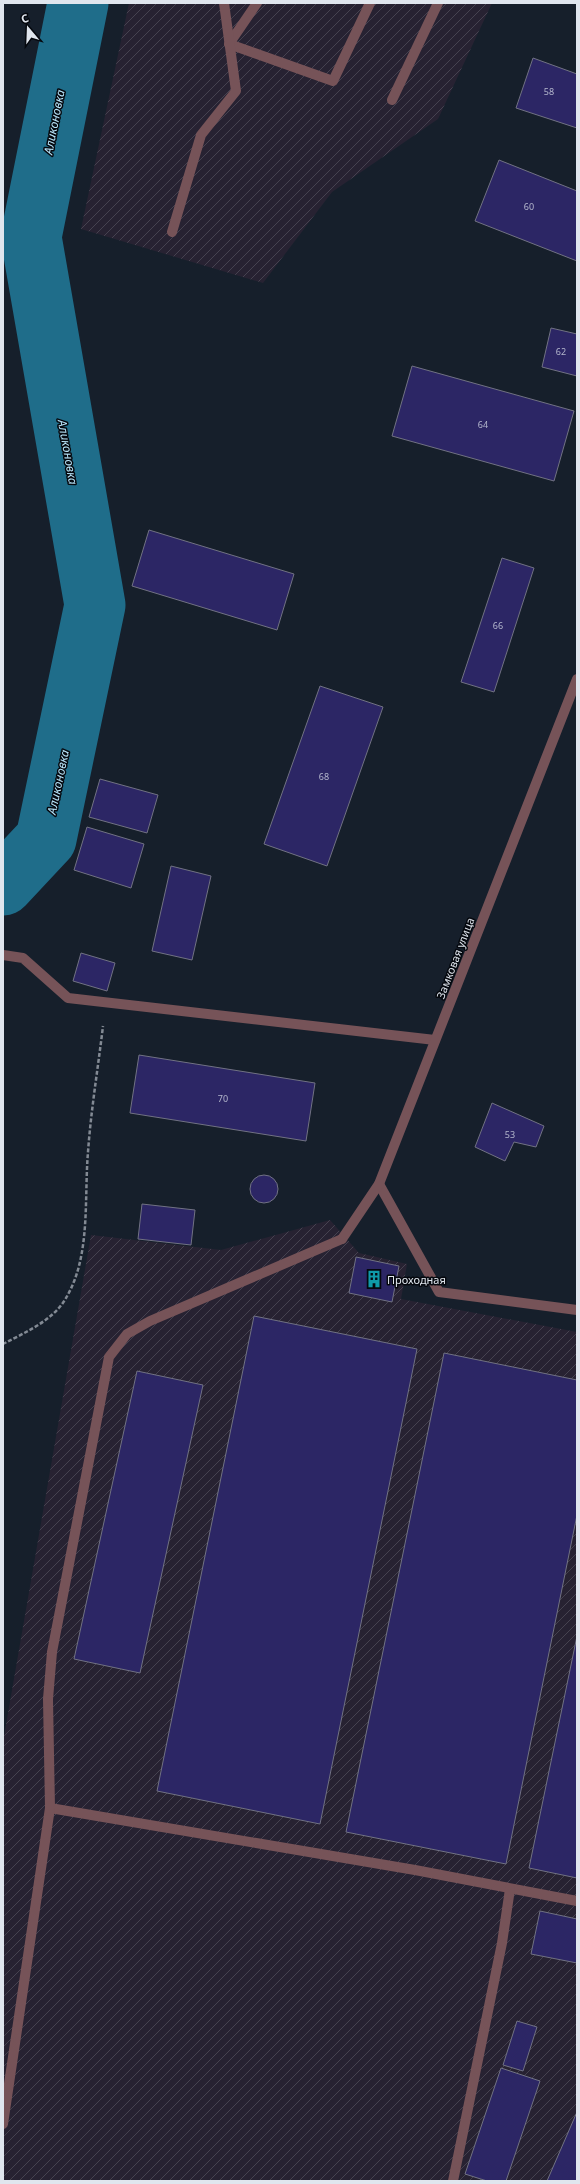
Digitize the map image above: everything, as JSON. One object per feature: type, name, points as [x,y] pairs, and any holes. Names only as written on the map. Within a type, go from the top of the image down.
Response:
[{"type":"street","points":[[172,232],[200,135],[236,92],[224,3]]},
{"type":"street","points":[[229,44],[257,3]]},
{"type":"street","points":[[229,44],[333,81],[370,3]]},
{"type":"street","points":[[392,100],[438,3]]},
{"type":"street","name":"Замковая улица","points":[[50,1808],[48,1699],[52,1652],[109,1357],[126,1334],[150,1321],[342,1239],[379,1184],[577,679]]},
{"type":"street","points":[[3,955],[23,958],[68,998],[435,1040]]},
{"type":"street","points":[[379,1184],[439,1292],[577,1310]]},
{"type":"street","points":[[3,2124],[50,1808],[415,1870],[577,1901]]},
{"type":"street","points":[[453,2181],[502,1943],[510,1889]]},
{"type":"path","points":[[3,1344],[37,1326],[65,1300],[74,1284],[82,1256],[88,1151],[106,1002]]},
{"type":"shaded area","points":[[129,3],[492,3],[438,119],[332,192],[263,283],[81,229]]},
{"type":"shaded area","points":[[330,1220],[359,1253],[407,1264],[401,1299],[577,1332],[577,2181],[3,2181],[3,1742],[91,1235],[221,1250]]},
{"type":"building","points":[[533,58],[577,74],[577,128],[516,108]]},
{"type":"building","points":[[499,160],[577,191],[577,261],[475,221]]},
{"type":"building","points":[[551,328],[577,334],[577,376],[542,367]]},
{"type":"building","points":[[412,366],[574,411],[554,481],[392,436]]},
{"type":"building","points":[[149,530],[294,574],[277,630],[132,586]]},
{"type":"building","points":[[502,558],[534,568],[494,692],[461,682]]},
{"type":"building","points":[[320,686],[383,707],[327,866],[264,844]]},
{"type":"building","points":[[100,779],[158,795],[147,833],[89,817]]},
{"type":"building","points":[[87,827],[144,844],[131,888],[74,870]]},
{"type":"building","points":[[171,866],[211,876],[192,960],[152,951]]},
{"type":"building","points":[[81,953],[115,963],[107,991],[73,981]]},
{"type":"building","points":[[139,1055],[315,1083],[306,1141],[130,1113]]},
{"type":"building","points":[[492,1103],[544,1126],[536,1147],[514,1142],[505,1161],[475,1147]]},
{"type":"building","points":[[264,1175],[274,1179],[278,1189],[274,1199],[264,1203],[254,1199],[250,1189],[254,1179]]},
{"type":"building","points":[[142,1204],[195,1210],[191,1245],[138,1239]]},
{"type":"building","name":"Проходная","points":[[356,1257],[399,1266],[392,1302],[349,1293]]},
{"type":"building","points":[[254,1316],[417,1349],[320,1824],[157,1791]]},
{"type":"building","points":[[444,1353],[577,1380],[577,1515],[506,1864],[346,1832]]},
{"type":"building","points":[[137,1371],[203,1385],[140,1673],[74,1659]]},
{"type":"building","points":[[577,1636],[577,1878],[529,1868]]},
{"type":"building","points":[[540,1911],[577,1919],[577,1963],[531,1954]]},
{"type":"building","points":[[517,2021],[537,2027],[523,2071],[503,2065]]},
{"type":"building","points":[[501,2068],[540,2081],[506,2181],[487,2181],[465,2174]]},
{"type":"building","points":[[577,2112],[577,2181],[547,2181]]},
{"type":"waterway","name":"Аликоновка","points":[[3,885],[46,839],[95,605],[31,237],[78,3]]},
{"type":"place","name":"Проходная","points":[[374,1279]]}]
